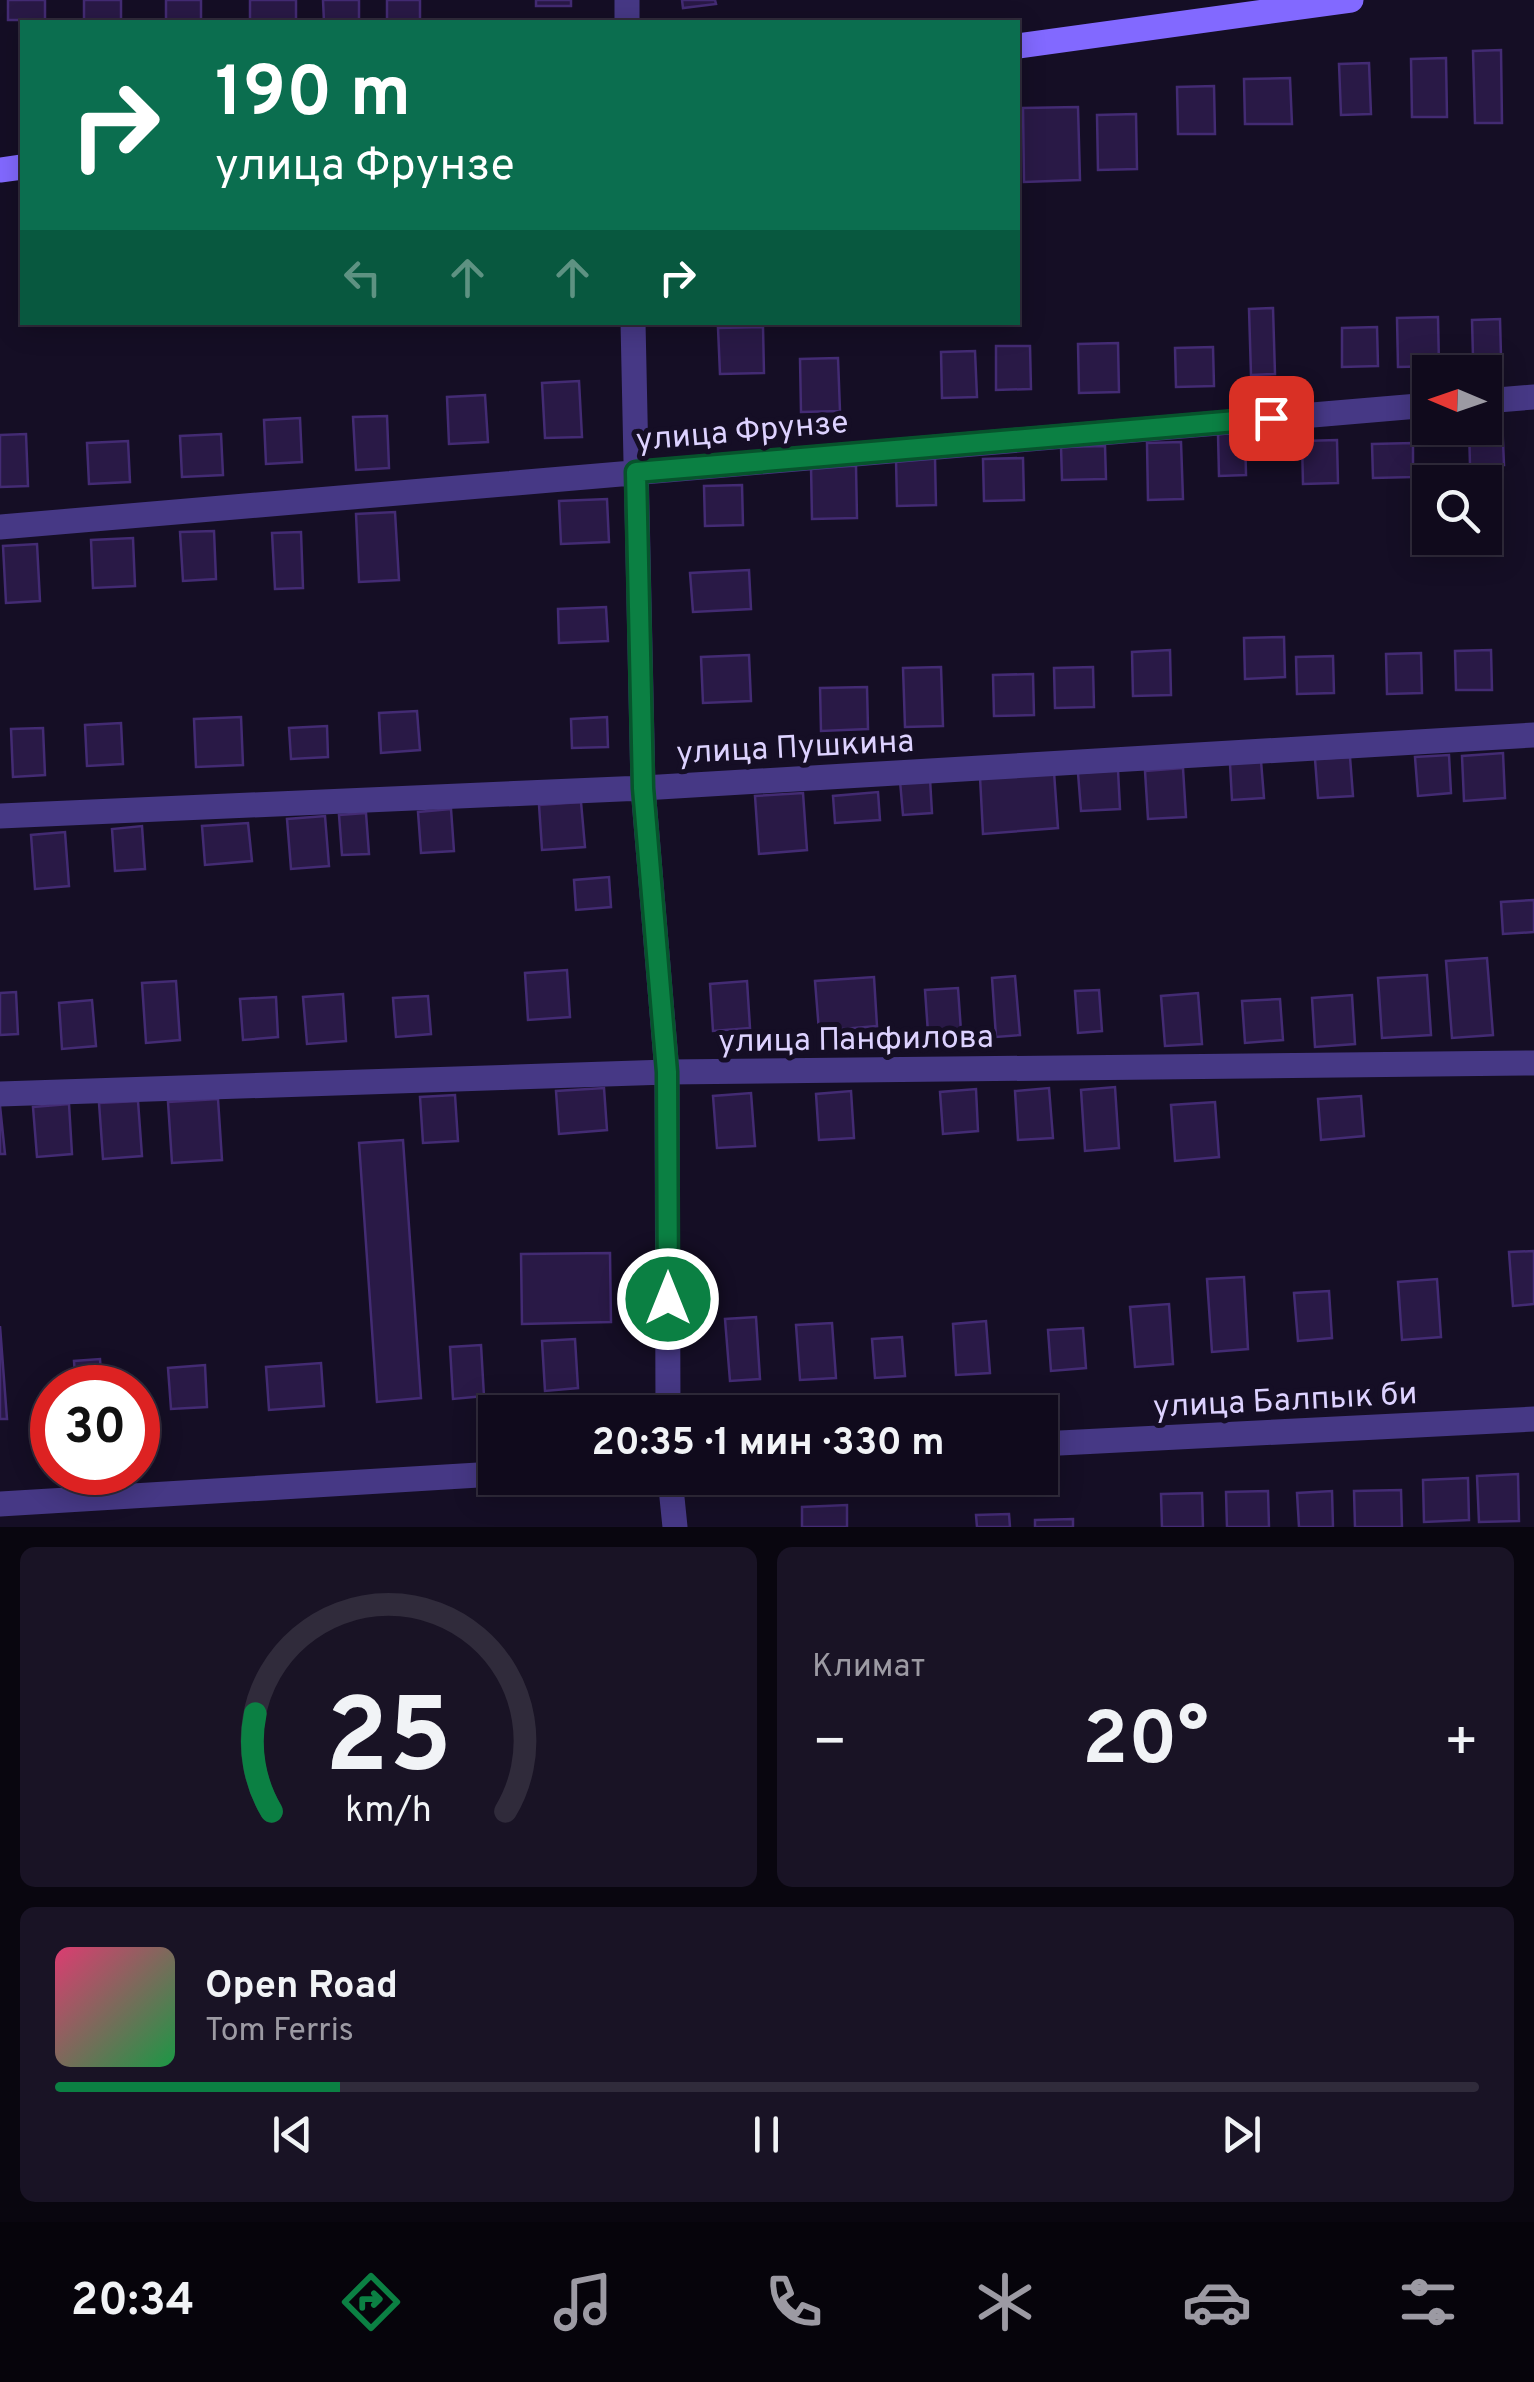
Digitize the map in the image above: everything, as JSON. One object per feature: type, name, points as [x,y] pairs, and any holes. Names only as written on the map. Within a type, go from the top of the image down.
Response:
[{"type":"street","points":[[1020,46],[1351,0]]},
{"type":"street","points":[[633,325],[643,788],[667,1072],[668,1395]]},
{"type":"street","points":[[1502,399],[1534,396]]},
{"type":"street","name":"улица Фрунзе","points":[[0,527],[1412,407]]},
{"type":"street","name":"улица Пушкина","points":[[0,816],[643,788],[1534,735]]},
{"type":"street","name":"улица Панфилова","points":[[0,1094],[667,1072],[1534,1063]]},
{"type":"street","name":"улица Балпык би","points":[[1058,1443],[1534,1419]]},
{"type":"street","points":[[0,1504],[478,1475]]},
{"type":"street","points":[[672,1495],[675,1527]]},
{"type":"building","points":[[8,0],[45,0],[45,20],[8,20]]},
{"type":"building","points":[[84,0],[121,0],[121,20],[84,20]]},
{"type":"building","points":[[166,0],[201,0],[201,20],[166,20]]},
{"type":"building","points":[[250,0],[296,0],[296,20],[250,20]]},
{"type":"building","points":[[323,0],[359,0],[359,20],[324,20]]},
{"type":"building","points":[[387,0],[420,0],[420,20],[387,20]]},
{"type":"building","points":[[536,0],[571,0],[571,6],[536,6]]},
{"type":"building","points":[[682,0],[715,0],[716,4],[683,8]]},
{"type":"building","points":[[1501,50],[1502,123],[1475,123],[1473,51]]},
{"type":"building","points":[[1446,58],[1447,117],[1412,117],[1411,59]]},
{"type":"building","points":[[1369,63],[1371,114],[1341,115],[1339,64]]},
{"type":"building","points":[[1290,78],[1292,124],[1245,124],[1244,79]]},
{"type":"building","points":[[1214,86],[1215,134],[1178,134],[1177,87]]},
{"type":"building","points":[[1078,107],[1080,180],[1024,182],[1023,108]]},
{"type":"building","points":[[1136,114],[1137,169],[1098,170],[1097,115]]},
{"type":"building","points":[[1273,308],[1275,374],[1251,375],[1249,309]]},
{"type":"building","points":[[1438,317],[1439,355],[1412,355],[1412,367],[1398,367],[1397,318]]},
{"type":"building","points":[[1500,319],[1501,355],[1473,355],[1472,320]]},
{"type":"building","points":[[763,327],[764,373],[720,374],[718,328]]},
{"type":"building","points":[[1377,327],[1378,366],[1342,367],[1342,328]]},
{"type":"building","points":[[1118,343],[1119,392],[1079,393],[1078,344]]},
{"type":"building","points":[[996,346],[1030,346],[1031,389],[996,390]]},
{"type":"building","points":[[1213,347],[1214,386],[1176,387],[1175,348]]},
{"type":"building","points":[[975,351],[977,397],[942,398],[941,352]]},
{"type":"building","points":[[838,358],[840,411],[801,412],[800,359]]},
{"type":"building","points":[[579,381],[582,437],[545,438],[542,383]]},
{"type":"building","points":[[485,395],[488,442],[449,444],[447,397]]},
{"type":"building","points":[[387,416],[389,468],[356,470],[353,417]]},
{"type":"building","points":[[300,418],[302,462],[266,464],[264,420]]},
{"type":"building","points":[[1502,418],[1504,465],[1470,465],[1469,445],[1502,445]]},
{"type":"building","points":[[1245,433],[1246,475],[1219,476],[1218,434]]},
{"type":"building","points":[[26,434],[28,486],[0,487],[0,435]]},
{"type":"building","points":[[221,434],[223,475],[182,477],[180,436]]},
{"type":"building","points":[[1337,440],[1338,483],[1303,484],[1302,441]]},
{"type":"building","points":[[128,441],[130,482],[89,484],[87,443]]},
{"type":"building","points":[[1181,442],[1183,499],[1148,500],[1147,443]]},
{"type":"building","points":[[1412,443],[1412,477],[1373,478],[1372,444]]},
{"type":"building","points":[[1105,446],[1106,479],[1062,480],[1061,447]]},
{"type":"building","points":[[935,458],[936,505],[897,506],[896,459]]},
{"type":"building","points":[[1023,458],[1024,500],[984,501],[983,459]]},
{"type":"building","points":[[811,466],[856,466],[857,518],[812,519]]},
{"type":"building","points":[[742,485],[743,525],[705,526],[704,486]]},
{"type":"building","points":[[607,499],[609,542],[561,544],[559,501]]},
{"type":"building","points":[[395,512],[399,580],[359,582],[356,514]]},
{"type":"building","points":[[214,531],[216,579],[183,581],[180,532]]},
{"type":"building","points":[[301,532],[303,588],[275,589],[272,533]]},
{"type":"building","points":[[133,538],[135,586],[93,588],[91,540]]},
{"type":"building","points":[[37,544],[40,601],[6,603],[3,546]]},
{"type":"building","points":[[749,570],[751,609],[693,612],[690,573]]},
{"type":"building","points":[[606,607],[608,641],[559,643],[558,609]]},
{"type":"building","points":[[1284,637],[1285,677],[1245,679],[1244,638]]},
{"type":"building","points":[[1170,650],[1171,695],[1133,696],[1132,652]]},
{"type":"building","points":[[1491,650],[1492,690],[1456,690],[1455,651]]},
{"type":"building","points":[[1421,653],[1422,693],[1387,694],[1386,654]]},
{"type":"building","points":[[749,655],[751,701],[703,703],[701,657]]},
{"type":"building","points":[[1333,656],[1334,693],[1297,694],[1296,657]]},
{"type":"building","points":[[941,667],[943,726],[905,727],[903,668]]},
{"type":"building","points":[[1093,667],[1094,707],[1055,708],[1054,668]]},
{"type":"building","points":[[1033,674],[1034,715],[994,716],[993,675]]},
{"type":"building","points":[[867,687],[868,729],[821,731],[820,688]]},
{"type":"building","points":[[417,711],[420,750],[381,753],[379,713]]},
{"type":"building","points":[[241,717],[243,765],[196,767],[194,719]]},
{"type":"building","points":[[607,717],[608,747],[572,748],[571,719]]},
{"type":"building","points":[[121,723],[123,764],[87,766],[85,725]]},
{"type":"building","points":[[327,726],[328,757],[291,759],[289,728]]},
{"type":"building","points":[[43,728],[45,775],[13,777],[11,729]]},
{"type":"building","points":[[1503,753],[1505,798],[1464,801],[1462,756]]},
{"type":"building","points":[[1449,755],[1451,793],[1418,796],[1415,757]]},
{"type":"building","points":[[1350,757],[1353,796],[1318,798],[1315,759]]},
{"type":"building","points":[[1261,761],[1264,798],[1232,800],[1230,764]]},
{"type":"building","points":[[1183,768],[1186,817],[1148,819],[1145,771]]},
{"type":"building","points":[[1118,770],[1120,809],[1081,811],[1078,773]]},
{"type":"building","points":[[1054,772],[1058,828],[983,834],[980,777]]},
{"type":"building","points":[[930,779],[932,813],[903,815],[900,781]]},
{"type":"building","points":[[878,792],[880,820],[835,823],[833,796]]},
{"type":"building","points":[[803,793],[807,850],[759,854],[755,796]]},
{"type":"building","points":[[581,802],[585,847],[542,850],[539,805]]},
{"type":"building","points":[[451,809],[454,851],[421,853],[418,812]]},
{"type":"building","points":[[366,813],[369,854],[342,855],[339,815]]},
{"type":"building","points":[[325,816],[329,866],[291,869],[287,819]]},
{"type":"building","points":[[248,823],[252,861],[205,865],[202,826]]},
{"type":"building","points":[[142,826],[145,869],[115,871],[112,829]]},
{"type":"building","points":[[65,832],[69,886],[35,889],[31,835]]},
{"type":"building","points":[[609,877],[611,907],[576,910],[574,880]]},
{"type":"building","points":[[1534,900],[1534,932],[1503,934],[1501,902]]},
{"type":"building","points":[[1487,958],[1493,1035],[1452,1038],[1446,961]]},
{"type":"building","points":[[567,970],[570,1017],[528,1020],[525,973]]},
{"type":"building","points":[[1427,975],[1431,1035],[1382,1038],[1378,978]]},
{"type":"building","points":[[1015,976],[1020,1035],[996,1037],[992,978]]},
{"type":"building","points":[[874,977],[877,1026],[819,1031],[815,981]]},
{"type":"building","points":[[176,981],[180,1040],[146,1043],[142,983]]},
{"type":"building","points":[[747,981],[750,1028],[713,1031],[710,984]]},
{"type":"building","points":[[958,988],[961,1031],[928,1033],[925,990]]},
{"type":"building","points":[[1099,990],[1102,1031],[1078,1033],[1075,991]]},
{"type":"building","points":[[16,992],[18,1034],[0,1035],[0,993]]},
{"type":"building","points":[[1198,993],[1202,1044],[1165,1046],[1161,996]]},
{"type":"building","points":[[343,994],[346,1041],[307,1044],[303,997]]},
{"type":"building","points":[[1352,995],[1355,1044],[1315,1047],[1312,998]]},
{"type":"building","points":[[428,996],[431,1034],[396,1037],[393,998]]},
{"type":"building","points":[[276,997],[278,1037],[243,1040],[240,999]]},
{"type":"building","points":[[1280,999],[1283,1040],[1245,1043],[1242,1001]]},
{"type":"building","points":[[92,1000],[96,1046],[62,1049],[59,1003]]},
{"type":"building","points":[[1115,1087],[1119,1148],[1085,1151],[1081,1090]]},
{"type":"building","points":[[604,1088],[607,1130],[559,1134],[556,1091]]},
{"type":"building","points":[[1049,1088],[1053,1138],[1018,1140],[1015,1091]]},
{"type":"building","points":[[976,1089],[978,1131],[943,1134],[940,1092]]},
{"type":"building","points":[[851,1091],[854,1138],[819,1140],[816,1094]]},
{"type":"building","points":[[751,1093],[755,1146],[717,1148],[713,1096]]},
{"type":"building","points":[[455,1095],[458,1141],[423,1143],[420,1097]]},
{"type":"building","points":[[1361,1096],[1364,1136],[1321,1140],[1318,1099]]},
{"type":"building","points":[[218,1099],[222,1160],[172,1163],[168,1102]]},
{"type":"building","points":[[138,1101],[142,1156],[103,1159],[99,1103]]},
{"type":"building","points":[[1215,1102],[1219,1157],[1175,1161],[1171,1105]]},
{"type":"building","points":[[69,1104],[72,1154],[37,1157],[33,1107]]},
{"type":"building","points":[[0,1106],[5,1154],[0,1154]]},
{"type":"building","points":[[403,1140],[421,1398],[377,1402],[359,1143]]},
{"type":"building","points":[[1534,1251],[1534,1304],[1513,1306],[1509,1252]]},
{"type":"building","points":[[610,1253],[611,1322],[522,1324],[521,1254]]},
{"type":"building","points":[[1244,1277],[1248,1349],[1212,1352],[1207,1279]]},
{"type":"building","points":[[1437,1279],[1441,1337],[1402,1340],[1398,1282]]},
{"type":"building","points":[[1329,1291],[1332,1338],[1298,1341],[1294,1293]]},
{"type":"building","points":[[1169,1304],[1173,1364],[1135,1367],[1130,1307]]},
{"type":"building","points":[[756,1317],[760,1379],[730,1381],[725,1319]]},
{"type":"building","points":[[986,1321],[990,1373],[956,1375],[953,1324]]},
{"type":"building","points":[[832,1323],[836,1378],[800,1380],[796,1325]]},
{"type":"building","points":[[0,1326],[7,1419],[0,1419]]},
{"type":"building","points":[[1083,1328],[1086,1368],[1051,1371],[1048,1330]]},
{"type":"building","points":[[902,1337],[905,1376],[875,1378],[872,1339]]},
{"type":"building","points":[[575,1339],[578,1388],[545,1391],[542,1341]]},
{"type":"building","points":[[481,1345],[484,1395],[453,1399],[450,1347]]},
{"type":"building","points":[[100,1359],[100,1365],[74,1365],[74,1361]]},
{"type":"building","points":[[321,1363],[324,1406],[269,1410],[266,1367]]},
{"type":"building","points":[[205,1365],[207,1407],[171,1409],[168,1368]]},
{"type":"building","points":[[1518,1474],[1519,1521],[1479,1522],[1477,1476]]},
{"type":"building","points":[[1468,1478],[1469,1520],[1424,1522],[1423,1480]]},
{"type":"building","points":[[1401,1490],[1402,1527],[1355,1527],[1354,1491]]},
{"type":"building","points":[[1268,1491],[1269,1527],[1227,1527],[1226,1492]]},
{"type":"building","points":[[1332,1491],[1333,1527],[1299,1527],[1297,1493]]},
{"type":"building","points":[[1202,1493],[1203,1527],[1162,1527],[1161,1494]]},
{"type":"building","points":[[847,1505],[847,1527],[802,1527],[802,1507]]},
{"type":"building","points":[[1009,1514],[1010,1527],[977,1527],[976,1515]]},
{"type":"building","points":[[1073,1519],[1073,1527],[1035,1527],[1035,1520]]},
{"type":"route","points":[[668,1299],[667,1072],[643,788],[636,472],[1271,418]]}]
